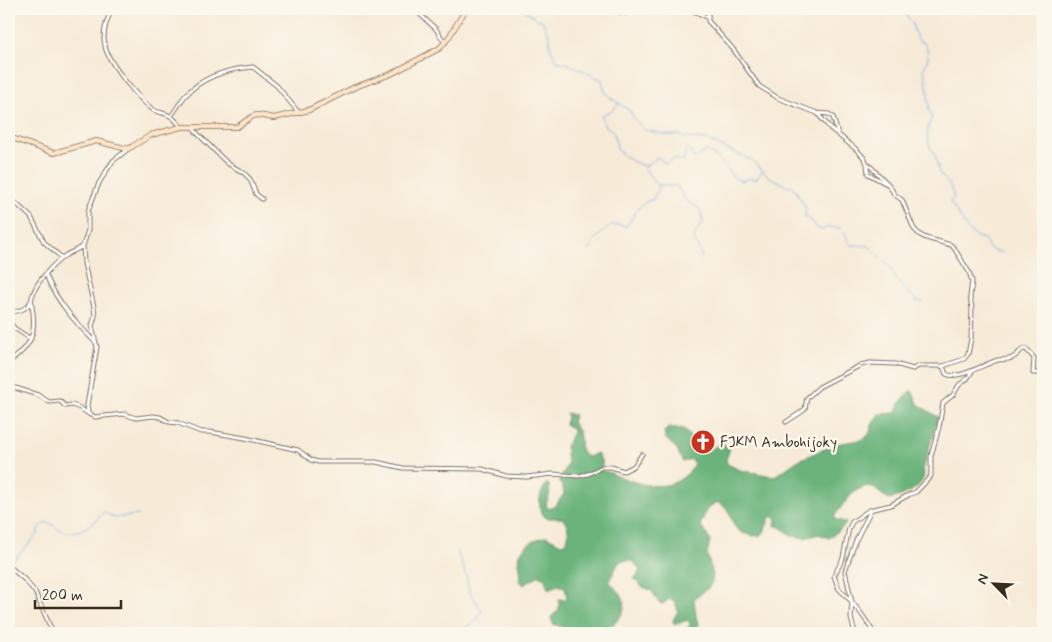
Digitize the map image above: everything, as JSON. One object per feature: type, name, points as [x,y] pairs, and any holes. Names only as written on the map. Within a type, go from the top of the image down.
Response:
[{"type":"street","points":[[414,9],[436,30],[446,43]]},
{"type":"street","points":[[90,415],[87,405],[97,347],[92,326],[95,316],[94,307],[84,263],[83,246],[88,230],[88,211],[99,183],[113,161],[128,148],[151,135],[181,127],[237,127],[253,116],[274,118],[299,114],[322,105],[355,87],[391,74],[440,48],[446,43],[466,9]]},
{"type":"street","points":[[600,9],[626,13],[629,9]]},
{"type":"street","points":[[688,9],[707,17]]},
{"type":"street","points":[[708,9],[708,21],[733,49],[759,86],[768,93],[817,114],[838,135],[857,150],[867,164],[868,174],[888,184],[894,194],[905,204],[914,229],[926,238],[951,245],[971,277],[971,339],[968,354],[964,358],[943,366],[919,366],[913,369],[895,364],[870,363],[861,365],[819,387],[807,398],[805,409],[786,422]]},
{"type":"street","points":[[109,16],[105,30],[105,46],[113,64],[130,87],[150,107],[171,116],[181,127]]},
{"type":"street","points":[[171,116],[185,96],[208,78],[216,74],[253,67],[277,86],[299,114]]},
{"type":"street","points":[[817,114],[828,114],[833,117],[838,135]]},
{"type":"street","points":[[192,126],[227,163],[250,179],[256,194],[262,199]]},
{"type":"street","points":[[9,137],[54,153],[96,141],[128,148]]},
{"type":"street","points":[[9,197],[31,217],[44,242],[62,258]]},
{"type":"street","points":[[9,312],[18,312],[27,307],[33,293],[46,275],[62,258],[83,246]]},
{"type":"street","points":[[46,275],[57,296],[76,324],[96,343]]},
{"type":"street","points":[[9,362],[20,354],[31,339],[34,325],[31,300]]},
{"type":"street","points":[[9,321],[14,328],[31,339]]},
{"type":"street","points":[[943,366],[946,374],[949,376],[973,370],[992,362],[1013,358],[1020,351],[1026,349],[1034,358],[1033,373],[1043,373]]},
{"type":"street","points":[[874,633],[852,602],[839,589],[834,576],[843,558],[849,528],[858,517],[871,509],[891,505],[916,492],[930,476],[931,456],[940,427],[943,403],[967,379],[973,370]]},
{"type":"street","points":[[9,386],[38,395],[49,402],[60,401],[65,406],[75,406],[94,417],[124,414],[136,418],[160,417],[169,422],[178,423],[201,432],[245,438],[298,450],[311,460],[327,463],[376,462],[403,468],[482,469],[506,476],[527,477],[553,474],[578,476],[588,474],[602,467],[617,468],[624,471],[634,466],[642,454]]},
{"type":"street","points":[[854,633],[851,618],[852,602],[845,571],[856,540],[871,509]]},
{"type":"street","points":[[10,566],[35,592],[53,633]]},
{"type":"green space","points":[[912,391],[919,405],[938,417],[923,469],[922,481],[913,490],[889,499],[872,487],[866,486],[861,488],[850,496],[834,517],[836,520],[846,522],[842,529],[829,538],[819,534],[804,538],[793,536],[775,526],[776,519],[774,516],[770,517],[764,532],[759,536],[747,534],[735,527],[729,512],[716,502],[707,509],[700,525],[710,540],[707,554],[713,575],[712,582],[708,588],[694,599],[696,617],[701,633],[684,633],[684,630],[690,626],[690,622],[687,620],[674,624],[673,620],[678,611],[675,601],[669,599],[663,604],[659,603],[652,591],[641,586],[634,579],[640,571],[632,561],[619,562],[609,581],[622,596],[623,612],[613,625],[597,632],[580,632],[553,624],[551,617],[559,610],[559,599],[566,600],[567,597],[565,587],[558,585],[548,589],[545,579],[539,575],[524,585],[519,580],[521,573],[519,557],[527,545],[546,536],[561,544],[566,543],[567,540],[568,530],[562,518],[546,518],[540,505],[542,491],[547,483],[550,490],[546,504],[548,509],[555,506],[564,494],[559,482],[568,463],[566,447],[573,433],[572,429],[565,424],[566,413],[574,415],[572,422],[580,436],[582,452],[588,457],[597,453],[602,462],[602,471],[636,482],[660,486],[682,478],[690,471],[694,463],[691,459],[683,462],[676,448],[666,439],[664,432],[669,427],[684,429],[691,438],[692,445],[687,447],[690,451],[697,448],[703,454],[723,443],[730,449],[726,459],[727,464],[740,470],[772,476],[777,475],[797,461],[836,444],[861,440],[869,435],[872,425],[879,414],[896,413],[899,404]]},
{"type":"waterway","points":[[523,9],[537,19],[542,20],[550,37],[550,47],[558,62],[567,63],[602,80],[605,92],[630,111],[635,120],[645,130],[667,135],[679,135],[685,138],[707,140],[753,161],[771,178],[789,187],[792,186],[806,208],[805,217],[814,223],[817,228],[823,230],[828,227],[840,228],[844,231],[851,245],[869,246],[891,268],[896,280],[907,292],[918,301],[923,302]]},
{"type":"waterway","points":[[901,9],[912,23],[918,40],[924,43],[927,49],[928,58],[924,69],[929,111],[932,117],[927,135],[930,147],[935,155],[939,173],[949,184],[954,197],[950,202],[968,230],[977,237],[984,239],[992,250],[1002,252]]},
{"type":"waterway","points":[[620,103],[601,116],[604,125],[613,131],[618,151],[630,160],[643,166],[657,185],[677,186],[684,199],[700,209],[703,222],[694,238],[702,257]]},
{"type":"waterway","points":[[644,167],[658,157],[666,164],[672,159],[683,161],[687,147],[694,158],[706,151],[716,157],[736,179],[741,181],[750,178],[756,179],[762,171]]},
{"type":"waterway","points":[[590,250],[595,239],[610,225],[626,227],[637,210],[647,201],[653,199],[658,190],[658,185]]},
{"type":"waterway","points":[[10,564],[38,534],[38,529],[45,523],[66,532],[72,532],[87,526],[104,512],[114,518],[138,515]]},
{"type":"waterway","points":[[457,551],[467,578],[469,591],[482,610],[478,619],[466,627],[464,633]]},
{"type":"waterway","points":[[348,633],[351,629]]},
{"type":"place","name":"FJKM Ambohijoky","points":[[703,442]]}]
